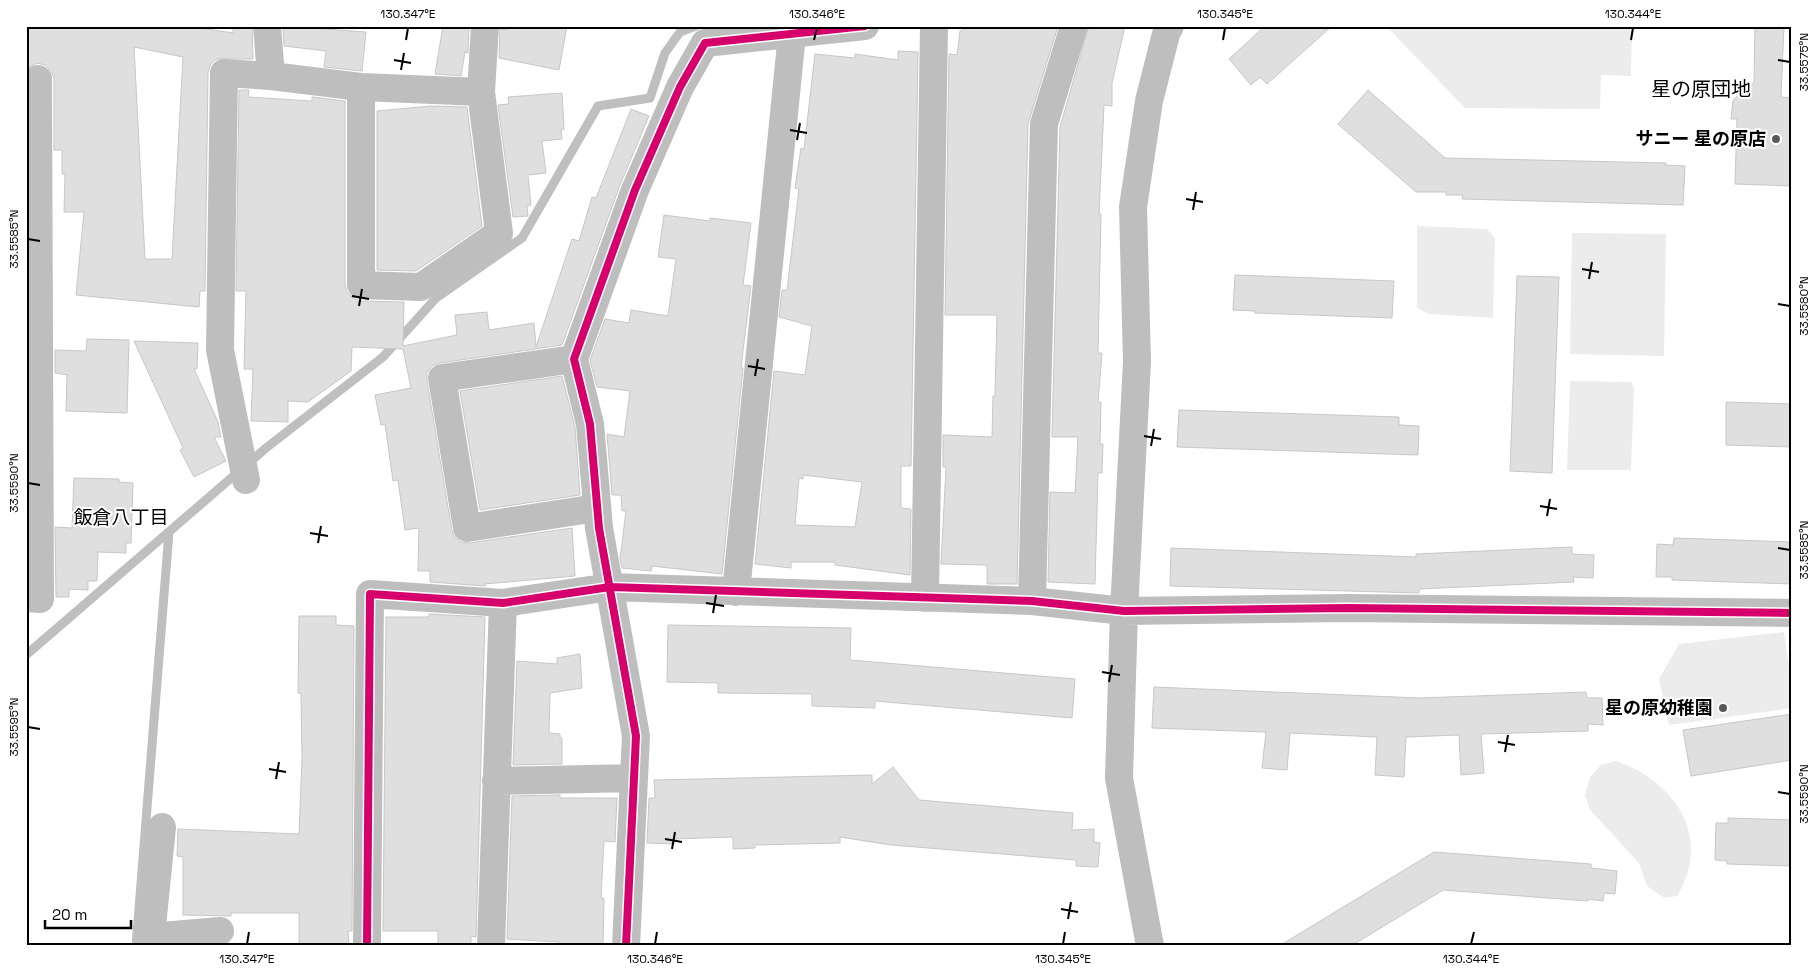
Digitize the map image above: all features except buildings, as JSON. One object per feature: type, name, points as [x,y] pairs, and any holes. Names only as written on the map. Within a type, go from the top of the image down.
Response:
[{"type":"street","points":[[267,26],[271,76]]},
{"type":"street","points":[[361,87],[361,285],[422,286],[499,233],[481,92],[485,26]]},
{"type":"street","points":[[626,946],[636,736],[597,508],[590,424],[574,359],[635,190],[680,87],[704,43],[866,26]]},
{"type":"street","points":[[925,598],[934,26]]},
{"type":"street","points":[[1032,601],[1044,124],[1074,26]]},
{"type":"street","points":[[1150,946],[1119,778],[1124,611],[1137,362],[1133,207],[1149,101],[1166,34],[1170,26]]},
{"type":"street","points":[[736,592],[792,34]]},
{"type":"street","points":[[246,480],[220,350],[224,73],[271,76],[361,87],[481,92]]},
{"type":"street","points":[[26,598],[40,599],[33,312],[32,170],[38,80]]},
{"type":"street","points":[[574,359],[442,378],[467,528],[597,508]]},
{"type":"street","points":[[367,946],[370,594],[503,603],[610,587],[1032,601],[1124,611],[1348,608],[1792,614]]},
{"type":"street","points":[[491,945],[503,603]]},
{"type":"street","points":[[496,780],[634,778]]},
{"type":"street","points":[[162,827],[150,942],[220,931]]},
{"type":"shaded area","points":[[1386,26],[1632,26],[1631,76],[1601,75],[1600,109],[1465,108]]},
{"type":"shaded area","points":[[1417,226],[1487,229],[1495,238],[1493,318],[1429,314],[1417,308]]},
{"type":"shaded area","points":[[1572,233],[1666,234],[1664,356],[1570,354]]},
{"type":"shaded area","points":[[1570,381],[1631,382],[1634,388],[1631,470],[1567,470]]},
{"type":"shaded area","points":[[1784,632],[1792,688],[1792,708],[1669,725],[1659,679],[1679,644]]},
{"type":"shaded area","points":[[1616,761],[1637,770],[1655,782],[1671,797],[1682,814],[1689,833],[1691,853],[1687,874],[1677,896],[1664,898],[1647,886],[1639,863],[1590,810],[1585,795],[1590,777],[1601,765]]},
{"type":"waterway","points":[[26,655],[266,448],[383,357],[436,298],[522,238],[598,106],[650,98],[665,53],[680,32],[696,26]]},
{"type":"waterway","points":[[136,946],[169,532]]},
{"type":"cycle path","points":[[626,946],[636,736],[599,528],[590,424],[574,359],[635,190],[680,87],[705,43],[865,26]]},
{"type":"cycle path","points":[[367,946],[370,594],[503,603],[610,587],[1032,601],[1124,611],[1348,608],[1792,613]]},
{"type":"place","name":"サニー 星の原店","points":[[1776,139]]},
{"type":"place","name":"星の原幼稚園","points":[[1723,708]]},
{"type":"district","name":"星の原団地","points":[[1701,89]]},
{"type":"district","name":"飯倉八丁目","points":[[121,517]]}]
